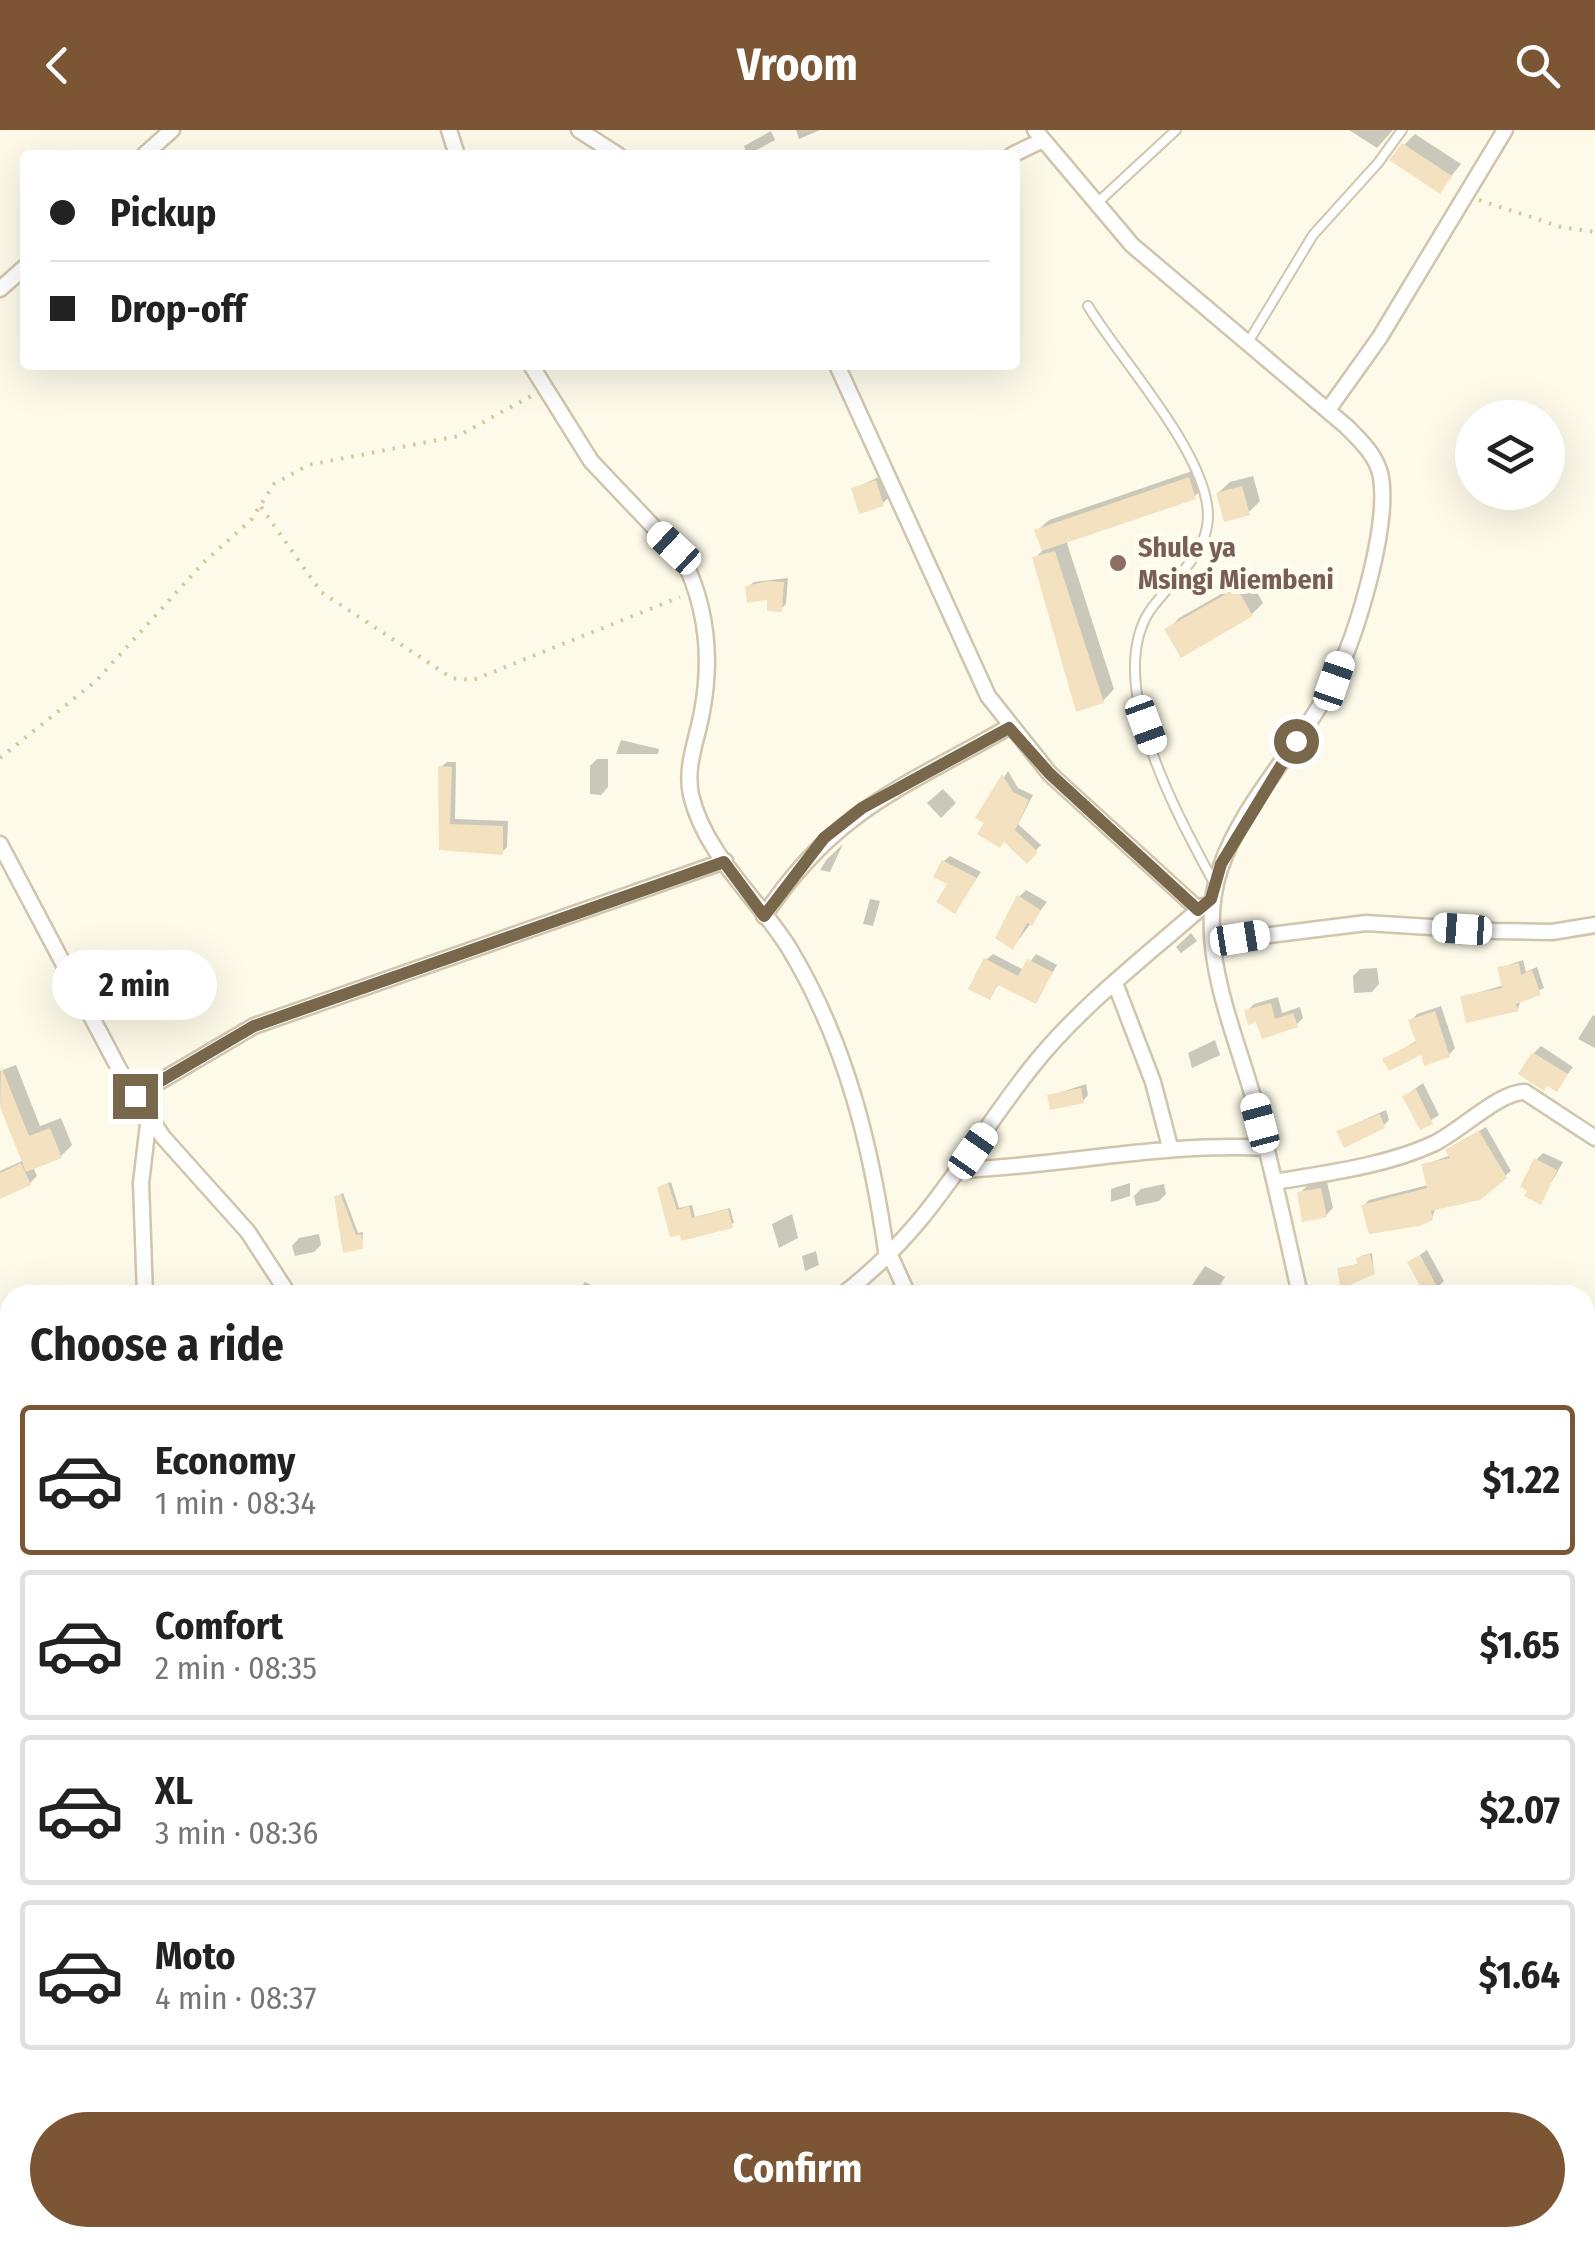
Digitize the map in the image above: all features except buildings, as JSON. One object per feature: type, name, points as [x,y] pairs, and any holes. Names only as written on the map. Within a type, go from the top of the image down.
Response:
[{"type":"street","points":[[150,150],[172,130]]},
{"type":"street","points":[[579,130],[610,150]]},
{"type":"street","points":[[1053,152],[1056,130]]},
{"type":"street","points":[[1328,410],[1380,337],[1505,130]]},
{"type":"street","points":[[1019,150],[1039,135],[1096,204],[1175,285],[1328,410],[1369,450],[1380,476],[1378,526],[1357,615],[1334,681],[1249,813],[1221,864],[1213,892],[1214,942],[1226,1017],[1266,1148],[1298,1285]]},
{"type":"street","points":[[0,289],[20,271]]},
{"type":"street","points":[[534,370],[591,461],[682,557],[696,590],[708,645],[708,673],[690,757],[691,794],[724,862],[788,947],[827,1022],[861,1113],[889,1257],[903,1285]]},
{"type":"street","points":[[840,370],[988,696],[1009,728],[1050,774],[1198,910]]},
{"type":"street","points":[[764,916],[812,851],[862,808],[1009,728]]},
{"type":"street","points":[[0,844],[135,1096],[248,1232],[282,1285]]},
{"type":"street","points":[[135,1096],[254,1026],[724,862]]},
{"type":"street","points":[[854,1285],[889,1257],[930,1213],[1033,1065],[1213,892]]},
{"type":"street","points":[[1214,942],[1366,923],[1514,932],[1595,925]]},
{"type":"street","points":[[1115,983],[1153,1082],[1170,1147]]},
{"type":"street","points":[[1275,1182],[1402,1156],[1467,1125],[1514,1091],[1525,1092],[1595,1138]]},
{"type":"street","points":[[145,1285],[142,1183],[149,1116]]},
{"type":"street","points":[[960,1170],[1054,1164],[1170,1147],[1266,1148]]},
{"type":"lane","points":[[1096,204],[1176,130]]},
{"type":"lane","points":[[1248,344],[1312,234],[1378,163],[1402,130]]},
{"type":"lane","points":[[1088,306],[1186,446],[1201,478],[1209,518],[1188,566],[1149,612],[1134,648],[1135,696],[1178,813],[1213,892]]},
{"type":"path","points":[[1465,196],[1560,228],[1595,232]]},
{"type":"path","points":[[0,758],[96,681],[261,507],[274,484],[308,465],[458,436],[543,389]]},
{"type":"path","points":[[261,507],[321,592],[452,678],[483,676],[696,590]]},
{"type":"place","name":"Shule ya Msingi Miembeni","points":[[1118,563]]},
{"type":"route","points":[[135,1096],[254,1026],[724,862],[764,916],[824,838],[862,808],[1009,728],[1050,774],[1198,910],[1211,899],[1221,864],[1296,741]]}]
